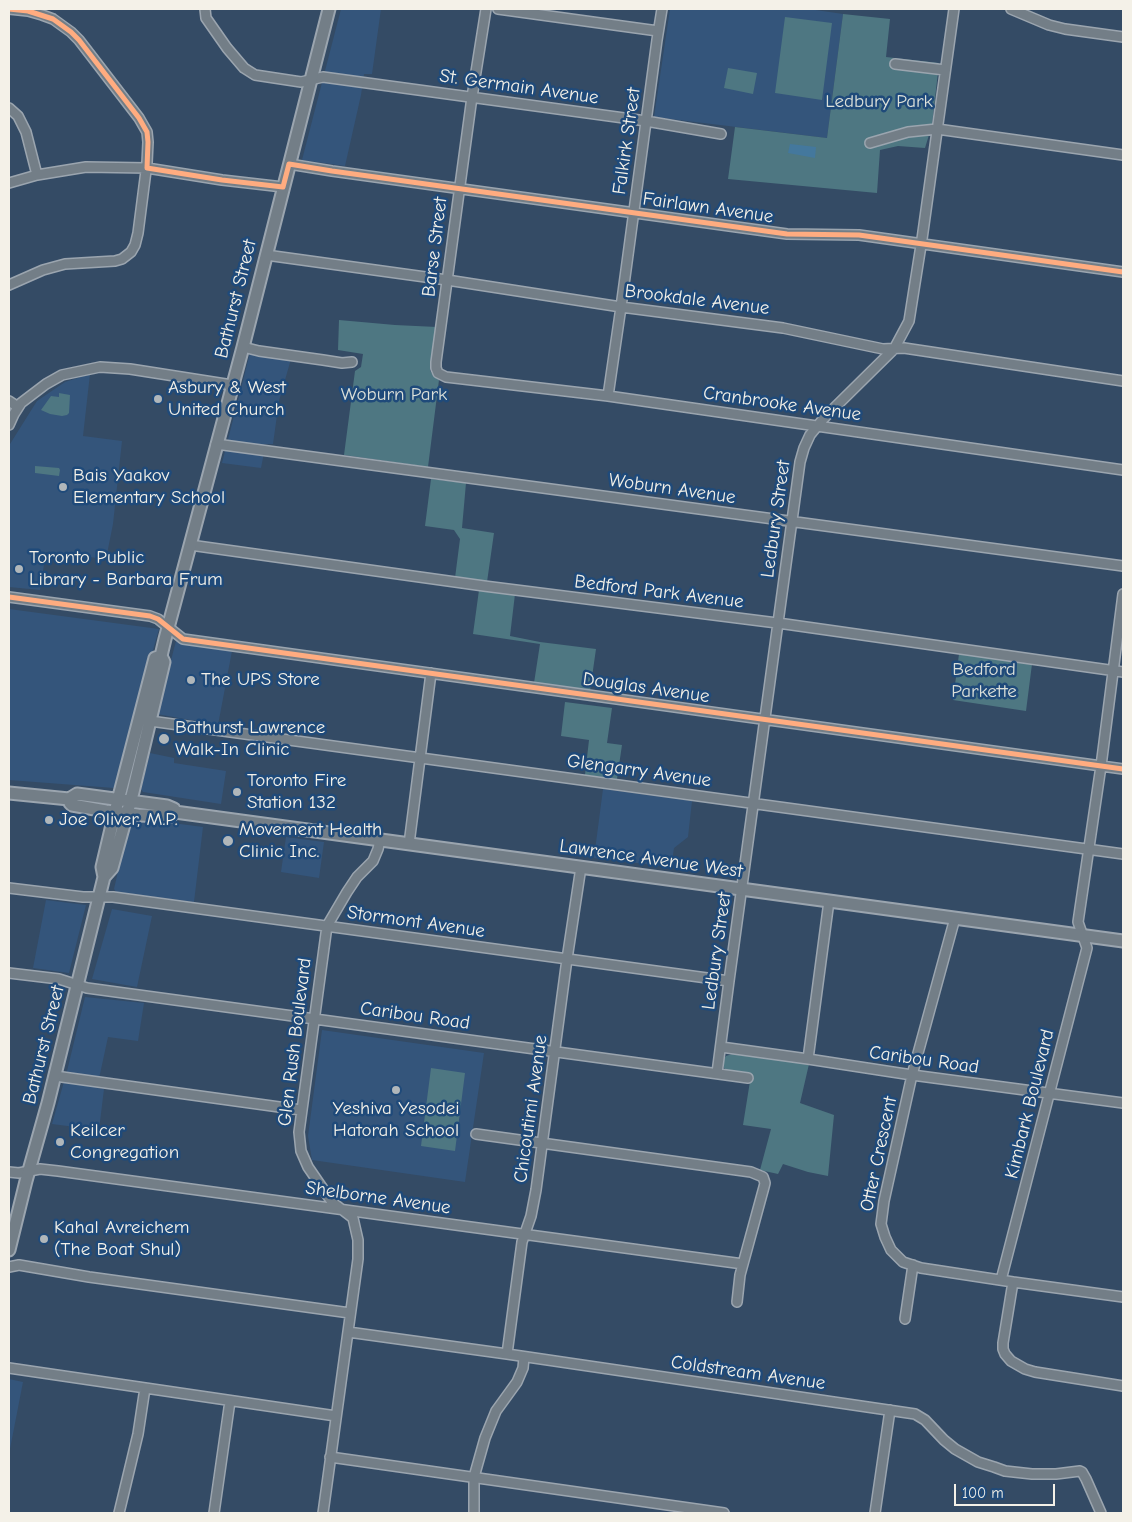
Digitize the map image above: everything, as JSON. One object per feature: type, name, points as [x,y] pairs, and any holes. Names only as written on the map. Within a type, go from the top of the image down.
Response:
[{"type":"main road","name":"Bathurst Street","points":[[104,877],[112,868],[127,814],[164,662],[161,656],[168,628],[243,347],[329,9]]},
{"type":"main road","name":"Bathurst Street","points":[[9,1250],[55,1076],[104,877],[102,867],[118,799],[156,658],[161,656]]},
{"type":"main road","name":"Lawrence Avenue West","points":[[9,793],[69,799],[77,794],[118,799],[170,807],[175,812],[1123,941]]},
{"type":"main road","name":"Lawrence Avenue West","points":[[69,799],[72,805],[127,814],[171,816],[175,812]]},
{"type":"street","points":[[9,9],[28,11],[53,19],[71,32],[139,118],[147,132],[148,142],[147,168],[137,239],[135,245],[126,256],[115,260],[65,264],[43,270],[9,285]]},
{"type":"street","name":"St. Germain Avenue","points":[[205,9],[206,18],[227,48],[244,68],[255,75],[301,82],[323,77],[646,121],[722,134]]},
{"type":"street","name":"Barse Street","points":[[437,371],[436,362],[459,188],[486,9]]},
{"type":"street","points":[[498,9],[658,32]]},
{"type":"street","name":"Falkirk Street","points":[[608,396],[662,9]]},
{"type":"street","name":"Ledbury Street","points":[[718,1073],[800,462],[807,442],[818,426],[894,349],[905,330],[911,312],[922,244],[954,9]]},
{"type":"street","points":[[1011,9],[1065,29],[1123,37]]},
{"type":"street","points":[[895,64],[945,70]]},
{"type":"street","points":[[9,108],[18,116],[26,132],[37,175]]},
{"type":"street","points":[[870,143],[908,132],[937,129],[1123,155]]},
{"type":"street","name":"Fairlawn Avenue","points":[[290,164],[332,172],[787,234],[859,235],[1123,272]]},
{"type":"street","points":[[9,183],[37,175],[86,167],[147,168],[283,188]]},
{"type":"street","name":"Brookdale Avenue","points":[[266,255],[621,307],[783,328],[878,348],[904,348],[1123,381]]},
{"type":"street","points":[[243,347],[342,363],[352,362]]},
{"type":"street","points":[[9,425],[21,403],[37,390],[62,375],[100,366],[232,385]]},
{"type":"street","name":"Cranbrooke Avenue","points":[[437,371],[440,375],[446,377],[608,396],[1123,470]]},
{"type":"street","points":[[9,401],[18,407]]},
{"type":"street","name":"Woburn Avenue","points":[[216,444],[1123,566]]},
{"type":"street","name":"Bedford Park Avenue","points":[[190,545],[778,623],[1123,672]]},
{"type":"street","name":"Kimbark Boulevard","points":[[1001,1280],[1087,948],[1078,922],[1101,766],[1123,594]]},
{"type":"street","name":"Douglas Avenue","points":[[9,597],[150,616],[183,639],[1123,769]]},
{"type":"street","points":[[409,844],[431,673]]},
{"type":"street","name":"Glengarry Avenue","points":[[150,720],[1123,854]]},
{"type":"street","name":"Glen Rush Boulevard","points":[[323,1513],[358,1259],[358,1240],[353,1218],[332,1202],[303,1158],[299,1138],[301,1110],[327,926],[357,877],[373,861],[380,840]]},
{"type":"street","name":"Chicoutimi Avenue","points":[[507,1354],[522,1242],[534,1201],[581,867]]},
{"type":"street","name":"Stormont Avenue","points":[[9,888],[55,894],[113,897],[729,981]]},
{"type":"street","points":[[808,1059],[829,901]]},
{"type":"street","name":"Otter Crescent","points":[[955,918],[912,1075],[884,1201],[881,1224],[885,1237],[891,1250],[903,1262],[913,1265],[1013,1282],[1123,1297]]},
{"type":"street","name":"Caribou Road","points":[[9,973],[59,980],[87,988],[748,1078]]},
{"type":"street","name":"Caribou Road","points":[[721,1047],[1123,1103]]},
{"type":"street","points":[[55,1076],[301,1110]]},
{"type":"street","points":[[476,1134],[751,1172],[762,1177],[765,1183],[743,1264],[737,1302]]},
{"type":"street","name":"Shelborne Avenue","points":[[9,1172],[19,1173],[40,1169],[58,1171],[743,1264]]},
{"type":"street","points":[[9,1267],[19,1265],[89,1277],[350,1313]]},
{"type":"street","points":[[905,1319],[913,1265]]},
{"type":"street","points":[[1013,1282],[1003,1343],[1005,1354],[1011,1361],[1025,1369],[1036,1372],[1123,1386]]},
{"type":"street","name":"Coldstream Avenue","points":[[348,1332],[912,1414],[920,1417],[955,1449],[978,1462],[1005,1471],[1032,1474],[1080,1471],[1086,1479],[1101,1513]]},
{"type":"street","points":[[474,1513],[474,1477],[492,1419],[517,1382],[523,1368],[524,1357]]},
{"type":"street","points":[[9,1368],[336,1416]]},
{"type":"street","points":[[119,1513],[138,1434],[145,1388]]},
{"type":"street","points":[[214,1513],[230,1401]]},
{"type":"street","points":[[875,1513],[890,1410]]},
{"type":"street","points":[[330,1457],[724,1513]]},
{"type":"shaded area","points":[[341,9],[381,9],[372,74],[364,74],[345,166],[302,160]]},
{"type":"shaded area","points":[[670,9],[809,9],[843,14],[827,138],[654,117]]},
{"type":"shaded area","points":[[790,144],[816,147],[815,158],[788,153]]},
{"type":"shaded area","points":[[250,353],[291,359],[279,401],[273,444],[264,444],[261,468],[222,463]]},
{"type":"shaded area","name":"Bais Yaakov Elementary School","points":[[90,374],[83,436],[122,441],[113,524],[106,559],[46,552],[40,590],[9,587],[10,444],[37,401],[65,382]]},
{"type":"shaded area","points":[[9,609],[159,629],[114,788],[9,780]]},
{"type":"shaded area","points":[[176,641],[232,651],[218,725],[157,714]]},
{"type":"shaded area","points":[[150,753],[174,758],[174,763],[226,771],[221,804],[143,792],[141,789]]},
{"type":"shaded area","points":[[603,789],[692,801],[688,837],[674,848],[671,867],[594,858]]},
{"type":"shaded area","points":[[135,818],[203,827],[194,902],[116,892],[114,889],[129,824]]},
{"type":"shaded area","points":[[286,837],[324,842],[319,878],[281,872]]},
{"type":"shaded area","points":[[46,900],[86,905],[69,973],[33,968]]},
{"type":"shaded area","points":[[112,909],[152,916],[137,987],[92,979]]},
{"type":"shaded area","points":[[85,997],[144,1003],[138,1041],[108,1037],[97,1088],[104,1089],[99,1130],[52,1124]]},
{"type":"shaded area","name":"Yeshiva Yesodei Hatorah School","points":[[322,1030],[484,1053],[465,1182],[312,1160],[308,1136]]},
{"type":"shaded area","points":[[9,1379],[23,1382],[9,1454]]},
{"type":"green space","name":"Ledbury Park","points":[[843,14],[890,19],[886,57],[939,63],[932,125],[925,148],[898,146],[880,150],[877,193],[728,179],[735,127],[827,138]]},
{"type":"green space","points":[[785,17],[832,23],[822,100],[775,93]]},
{"type":"green space","points":[[728,68],[757,73],[753,94],[724,88]]},
{"type":"green space","name":"Woburn Park","points":[[339,320],[437,327],[430,370],[433,376],[439,380],[428,467],[344,455],[355,371],[361,367],[363,354],[338,350]]},
{"type":"green space","points":[[59,393],[70,395],[69,413],[67,415],[50,414],[41,410],[51,396],[59,397]]},
{"type":"green space","points":[[35,466],[59,468],[59,476],[35,473]]},
{"type":"green space","points":[[431,479],[466,483],[462,528],[494,533],[487,582],[455,578],[460,539],[454,530],[425,526]]},
{"type":"green space","points":[[479,590],[515,594],[510,636],[596,649],[590,691],[534,683],[540,644],[473,634]]},
{"type":"green space","name":"Bedford Parkette","points":[[959,654],[1032,664],[1026,711],[953,700]]},
{"type":"green space","points":[[565,702],[612,708],[607,743],[622,745],[617,779],[585,775],[589,740],[561,736]]},
{"type":"green space","points":[[732,1054],[809,1064],[800,1103],[834,1115],[828,1176],[783,1164],[778,1174],[760,1170],[771,1129],[743,1125],[751,1075],[730,1072],[724,1068],[724,1059]]},
{"type":"green space","points":[[431,1068],[465,1073],[455,1151],[421,1146]]},
{"type":"cycle path","points":[[9,9],[28,11],[53,19],[79,40],[139,118],[147,132],[147,168],[222,180],[283,187],[289,164],[787,234],[859,235],[1123,272]]},
{"type":"cycle path","points":[[9,597],[150,616],[158,619],[183,639],[1123,769]]},
{"type":"place","name":"Asbury & West United Church","points":[[158,399]]},
{"type":"place","name":"Bais Yaakov Elementary School","points":[[63,487]]},
{"type":"place","name":"Toronto Public Library - Barbara Frum","points":[[19,569]]},
{"type":"place","name":"The UPS Store","points":[[191,680]]},
{"type":"place","name":"Bathurst Lawrence Walk-In Clinic","points":[[164,739]]},
{"type":"place","name":"Toronto Fire Station 132","points":[[237,792]]},
{"type":"place","name":"Joe Oliver, M.P.","points":[[49,820]]},
{"type":"place","name":"Movement Health Clinic Inc.","points":[[228,841]]},
{"type":"place","name":"Yeshiva Yesodei Hatorah School","points":[[396,1090]]},
{"type":"place","name":"Keilcer Congregation","points":[[60,1142]]},
{"type":"place","name":"Kahal Avreichem (The Boat Shul)","points":[[44,1239]]}]
